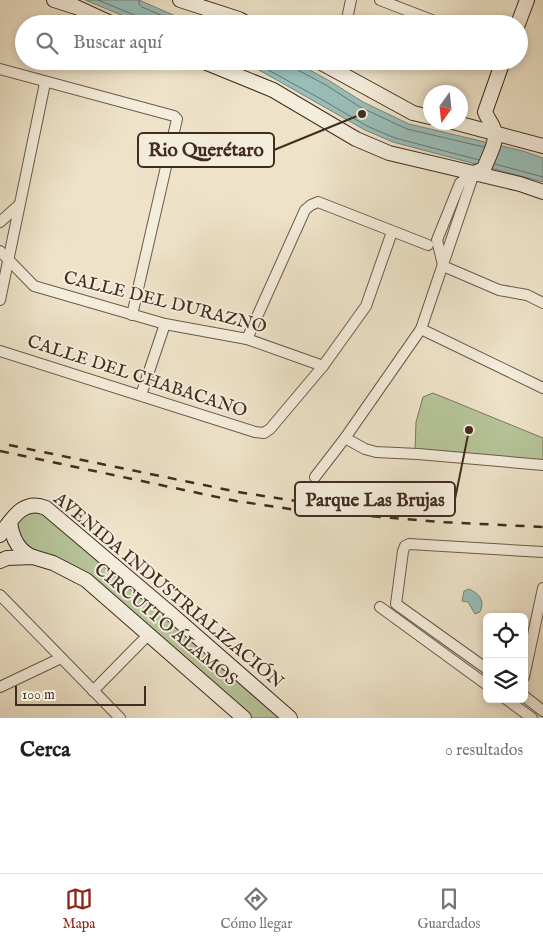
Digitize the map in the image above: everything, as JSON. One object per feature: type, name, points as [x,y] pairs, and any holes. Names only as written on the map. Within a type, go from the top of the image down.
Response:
[{"type":"street","points":[[54,0],[93,15]]},
{"type":"street","points":[[180,0],[227,15]]},
{"type":"street","points":[[348,15],[351,0]]},
{"type":"street","points":[[380,0],[419,15]]},
{"type":"street","points":[[521,15],[527,0]]},
{"type":"street","points":[[0,70],[174,116],[177,119],[132,315]]},
{"type":"street","points":[[224,70],[273,90],[356,139],[389,153],[482,170],[543,192]]},
{"type":"street","points":[[343,70],[413,113],[423,115]]},
{"type":"street","points":[[484,134],[474,119],[485,112],[500,70]]},
{"type":"street","points":[[0,300],[45,83]]},
{"type":"street","points":[[315,476],[345,438],[421,329],[443,266],[482,170],[484,134],[489,122],[485,112]]},
{"type":"street","points":[[468,128],[484,134],[543,146]]},
{"type":"street","points":[[247,339],[305,210],[311,205],[318,202],[428,245]]},
{"type":"street","points":[[0,222],[19,205]]},
{"type":"street","points":[[322,366],[366,306],[392,232]]},
{"type":"street","name":"CALLE DEL DURAZNO","points":[[0,251],[34,286],[166,324],[247,339],[322,366]]},
{"type":"street","points":[[443,266],[499,290],[527,295],[543,303]]},
{"type":"street","points":[[141,395],[166,324]]},
{"type":"street","points":[[421,329],[543,388]]},
{"type":"street","name":"CALLE DEL CHABACANO","points":[[0,351],[255,432],[264,433],[270,429],[322,366]]},
{"type":"street","points":[[345,438],[365,449],[376,452],[543,465]]},
{"type":"street","name":"AVENIDA INDUSTRIALIZACIÓN","points":[[0,535],[16,512],[27,506],[46,508],[290,718]]},
{"type":"street","points":[[10,522],[12,533],[19,547],[25,554],[33,557]]},
{"type":"street","points":[[0,540],[7,546],[9,551],[4,559]]},
{"type":"street","points":[[483,666],[396,604],[405,546],[409,544],[543,552]]},
{"type":"street","name":"CIRCUITO ÁLAMOS","points":[[4,559],[33,557],[53,563],[86,580],[244,718]]},
{"type":"street","points":[[528,658],[543,588]]},
{"type":"street","points":[[0,595],[120,718]]},
{"type":"street","points":[[380,607],[483,682]]},
{"type":"street","points":[[93,691],[149,634]]},
{"type":"street","points":[[0,687],[61,658]]},
{"type":"street","points":[[528,699],[543,711]]},
{"type":"street","points":[[511,703],[532,718]]},
{"type":"green space","points":[[433,393],[543,438],[543,462],[415,451],[416,422],[423,397]]},
{"type":"green space","points":[[28,511],[42,511],[282,718],[251,718],[90,577],[33,552],[13,534],[15,521]]},
{"type":"water","points":[[85,0],[139,0],[173,15],[121,15]]},
{"type":"water","points":[[259,70],[310,70],[363,102],[409,124],[423,127],[423,130],[434,130],[523,151],[543,158],[543,182],[393,142],[365,130]]},
{"type":"water","points":[[469,589],[476,593],[482,601],[480,612],[475,614],[468,602],[462,601],[464,591]]},
{"type":"railway","points":[[9,445],[238,492],[296,501],[386,510]]},
{"type":"railway","points":[[0,451],[236,501],[297,510],[440,522],[543,527]]},
{"type":"place","name":"Rio Querétaro","points":[[362,114]]},
{"type":"place","name":"Parque Las Brujas","points":[[469,430]]}]
